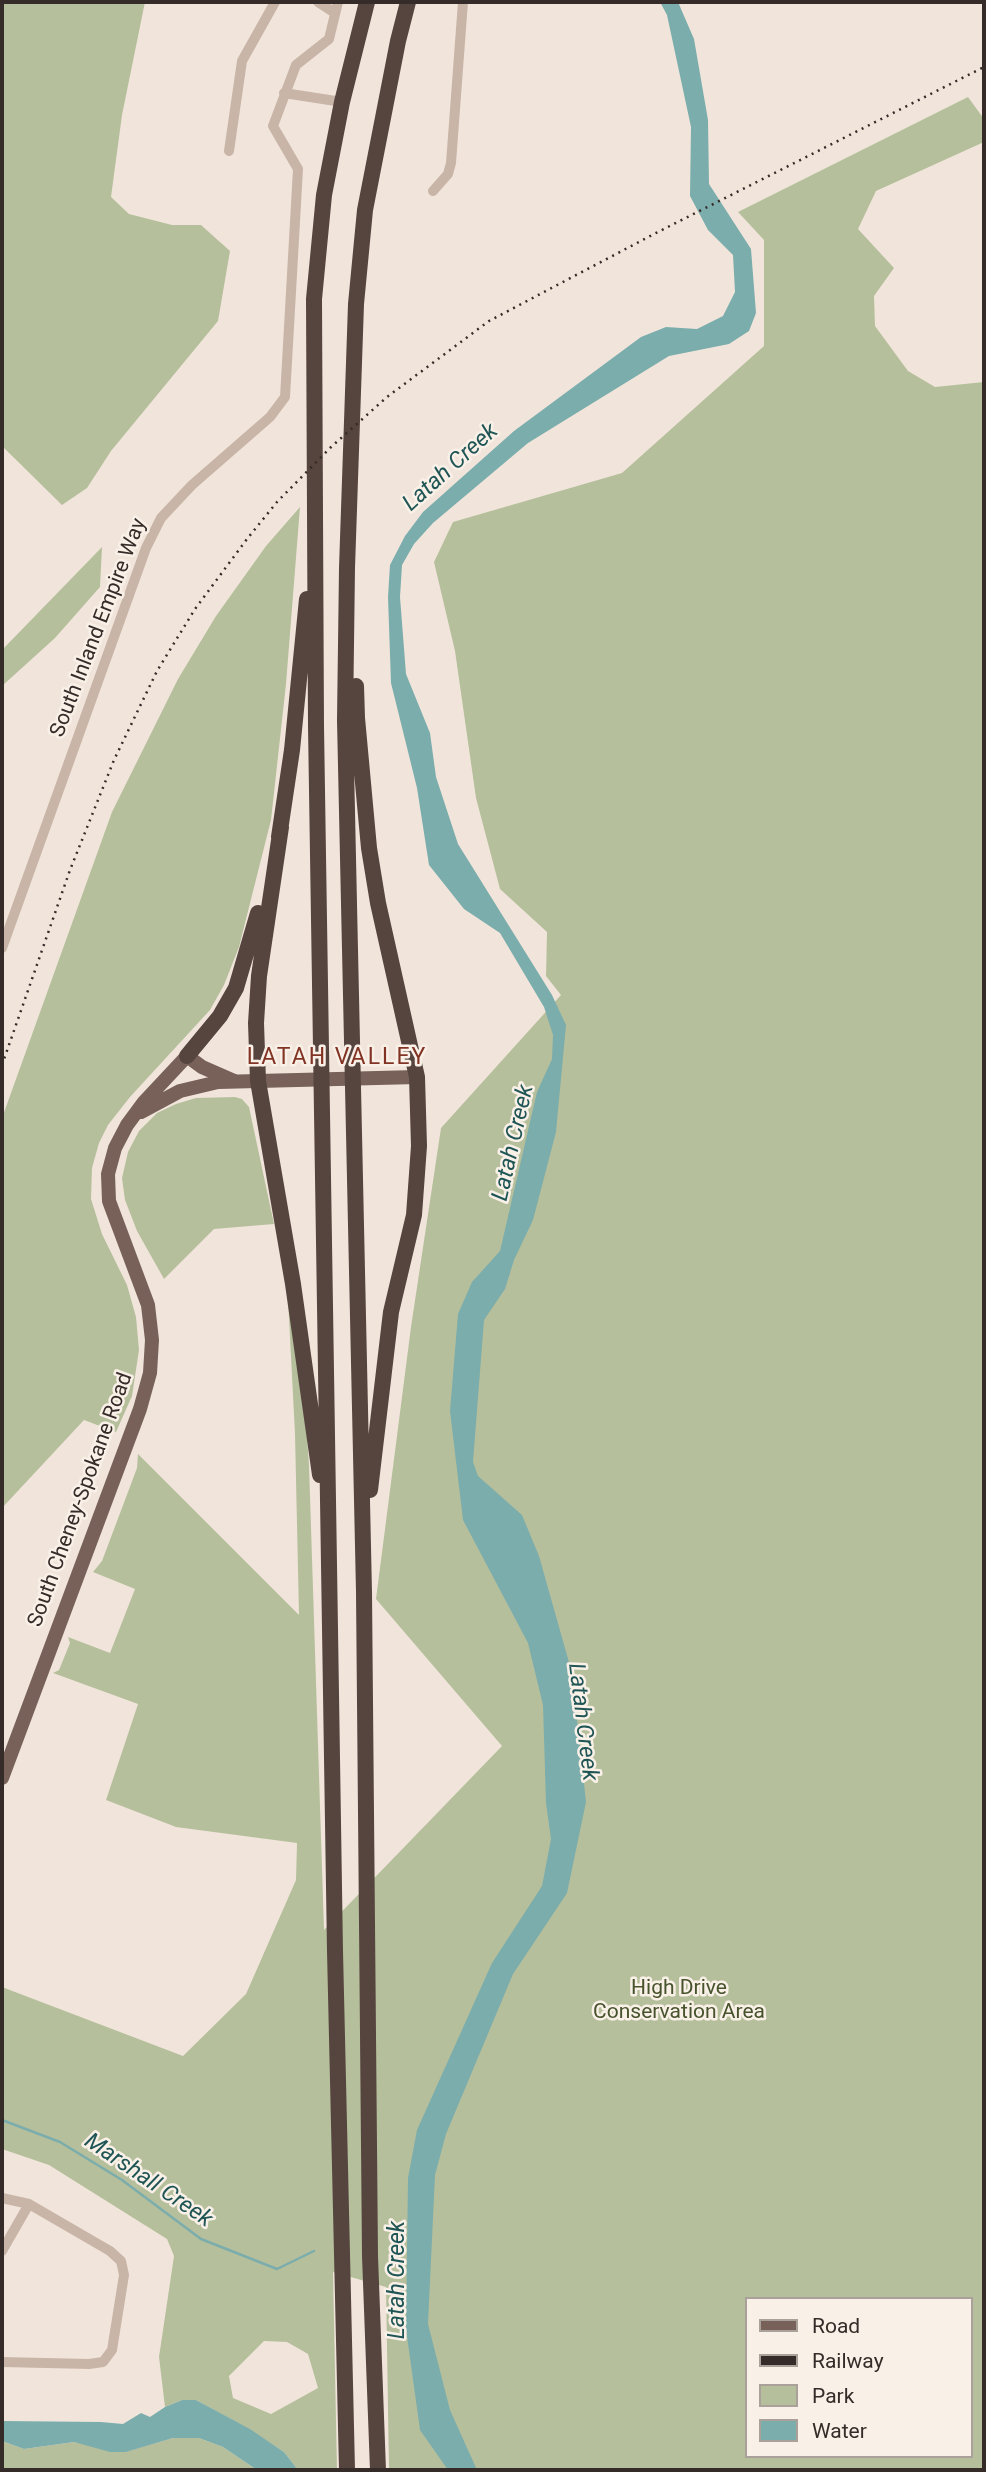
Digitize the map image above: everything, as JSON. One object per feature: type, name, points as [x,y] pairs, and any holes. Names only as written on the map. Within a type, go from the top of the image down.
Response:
[{"type":"highway","points":[[347,2470],[338,2111],[314,531],[314,299],[324,195],[342,102],[367,2]]},
{"type":"highway","points":[[377,2470],[370,2256],[369,1939],[363,1551],[345,734],[356,304],[365,210],[395,53],[408,2]]},
{"type":"highway","points":[[314,531],[292,750],[259,975],[256,1023],[258,1080],[293,1284],[330,1547]]},
{"type":"highway","points":[[349,535],[356,598],[357,718],[365,813],[378,903],[417,1077],[419,1146],[414,1215],[391,1312],[363,1551]]},
{"type":"highway","points":[[187,1056],[220,1016],[240,978],[281,827]]},
{"type":"main road","name":"South Cheney-Spokane Road","points":[[2,1778],[135,1422],[150,1373],[152,1340],[148,1305],[112,1211],[107,1187],[115,1148],[135,1116],[187,1056],[208,1070],[234,1081]]},
{"type":"main road","name":"South Cheney-Spokane Road","points":[[135,1116],[180,1091],[205,1084],[258,1080],[417,1077]]},
{"type":"street","points":[[229,151],[242,61],[275,2]]},
{"type":"street","points":[[318,2],[336,8]]},
{"type":"street","points":[[433,191],[448,174],[451,163],[463,2]]},
{"type":"street","name":"South Inland Empire Way","points":[[2,948],[146,548],[161,518],[192,485],[270,417],[285,397],[298,169],[273,126],[296,65],[329,40],[336,8]]},
{"type":"street","points":[[284,93],[342,102]]},
{"type":"street","points":[[2,2198],[29,2204],[110,2251],[121,2262],[124,2275],[112,2350],[103,2362],[2,2362]]},
{"type":"street","points":[[2,2251],[29,2204]]},
{"type":"green space","points":[[2,2],[145,2],[122,115],[111,197],[129,214],[172,225],[201,225],[230,251],[218,321],[111,451],[87,488],[62,505],[2,446]]},
{"type":"green space","name":"High Drive Conservation Area","points":[[968,97],[984,119],[984,142],[876,191],[858,229],[894,268],[874,296],[875,326],[908,371],[935,387],[984,382],[984,2470],[389,2470],[386,2287],[333,2272],[337,2470],[298,2470],[284,2452],[196,2400],[182,2400],[165,2407],[159,2357],[174,2256],[167,2239],[49,2165],[2,2149],[2,1987],[183,2056],[246,1994],[296,1880],[297,1843],[176,1827],[106,1800],[138,1704],[53,1673],[59,1670],[70,1643],[68,1637],[110,1653],[135,1589],[93,1572],[102,1561],[137,1468],[138,1454],[299,1615],[295,1434],[288,1299],[304,1394],[309,1465],[324,1930],[502,1746],[376,1599],[411,1327],[441,1128],[561,995],[546,976],[547,932],[500,889],[476,798],[455,651],[434,562],[453,522],[622,473],[764,346],[764,240],[738,212]],"holes":[[[264,2341],[287,2342],[308,2354],[318,2388],[271,2414],[233,2398],[229,2376]]]},
{"type":"green space","points":[[300,507],[286,684],[271,820],[239,947],[224,985],[210,1010],[130,1097],[108,1125],[99,1143],[92,1168],[91,1199],[102,1234],[127,1285],[136,1317],[139,1350],[132,1396],[116,1432],[84,1420],[2,1508],[2,1118],[112,812],[178,679],[216,616],[266,546]]},
{"type":"green space","points":[[102,547],[100,587],[55,638],[2,686],[2,650]]},
{"type":"green space","points":[[196,1098],[242,1099],[249,1107],[274,1224],[214,1229],[164,1279],[137,1231],[125,1200],[122,1178],[128,1152],[139,1131],[157,1113]]},
{"type":"green space","points":[[173,2438],[199,2438],[223,2447],[257,2470],[2,2470],[2,2441],[24,2449],[74,2442],[125,2452]]},
{"type":"water","points":[[660,2],[678,2],[694,39],[708,120],[709,184],[751,249],[756,313],[749,331],[729,344],[669,356],[528,443],[433,523],[414,544],[402,565],[400,597],[406,674],[430,733],[436,777],[458,844],[552,995],[566,1025],[556,1132],[533,1220],[514,1260],[505,1289],[484,1320],[473,1462],[478,1476],[522,1515],[539,1556],[572,1673],[586,1802],[567,1893],[513,1974],[446,2134],[435,2175],[428,2324],[450,2410],[477,2470],[448,2470],[420,2430],[406,2329],[408,2178],[417,2130],[492,1963],[542,1886],[551,1839],[546,1803],[543,1705],[528,1643],[463,1520],[450,1411],[458,1314],[472,1282],[500,1251],[537,1092],[552,1059],[553,1035],[544,1007],[500,933],[464,909],[429,865],[417,788],[391,683],[388,597],[390,565],[405,536],[423,512],[514,431],[641,337],[666,327],[697,329],[723,316],[735,292],[733,255],[708,230],[690,196],[691,127],[667,15]]},
{"type":"water","points":[[182,2400],[196,2400],[250,2429],[284,2452],[298,2470],[257,2470],[223,2447],[199,2438],[173,2438],[126,2452],[110,2452],[74,2442],[24,2449],[2,2441],[2,2421],[123,2424],[141,2413],[150,2417]]},
{"type":"waterway","name":"Marshall Creek","points":[[2,2120],[60,2142],[122,2180],[201,2239],[277,2269],[314,2251]]},
{"type":"railway","points":[[2,1065],[70,870],[114,760],[157,671],[195,609],[247,539],[277,502],[330,448],[387,397],[489,321],[984,67]]},
{"type":"district","name":"LATAH VALLEY","points":[[337,1058]]},
{"type":"water label","name":"Latah Creek","points":[[451,468]]},
{"type":"water label","name":"Latah Creek","points":[[514,1143]]},
{"type":"water label","name":"Latah Creek","points":[[582,1722]]},
{"type":"water label","name":"Latah Creek","points":[[398,2280]]}]
